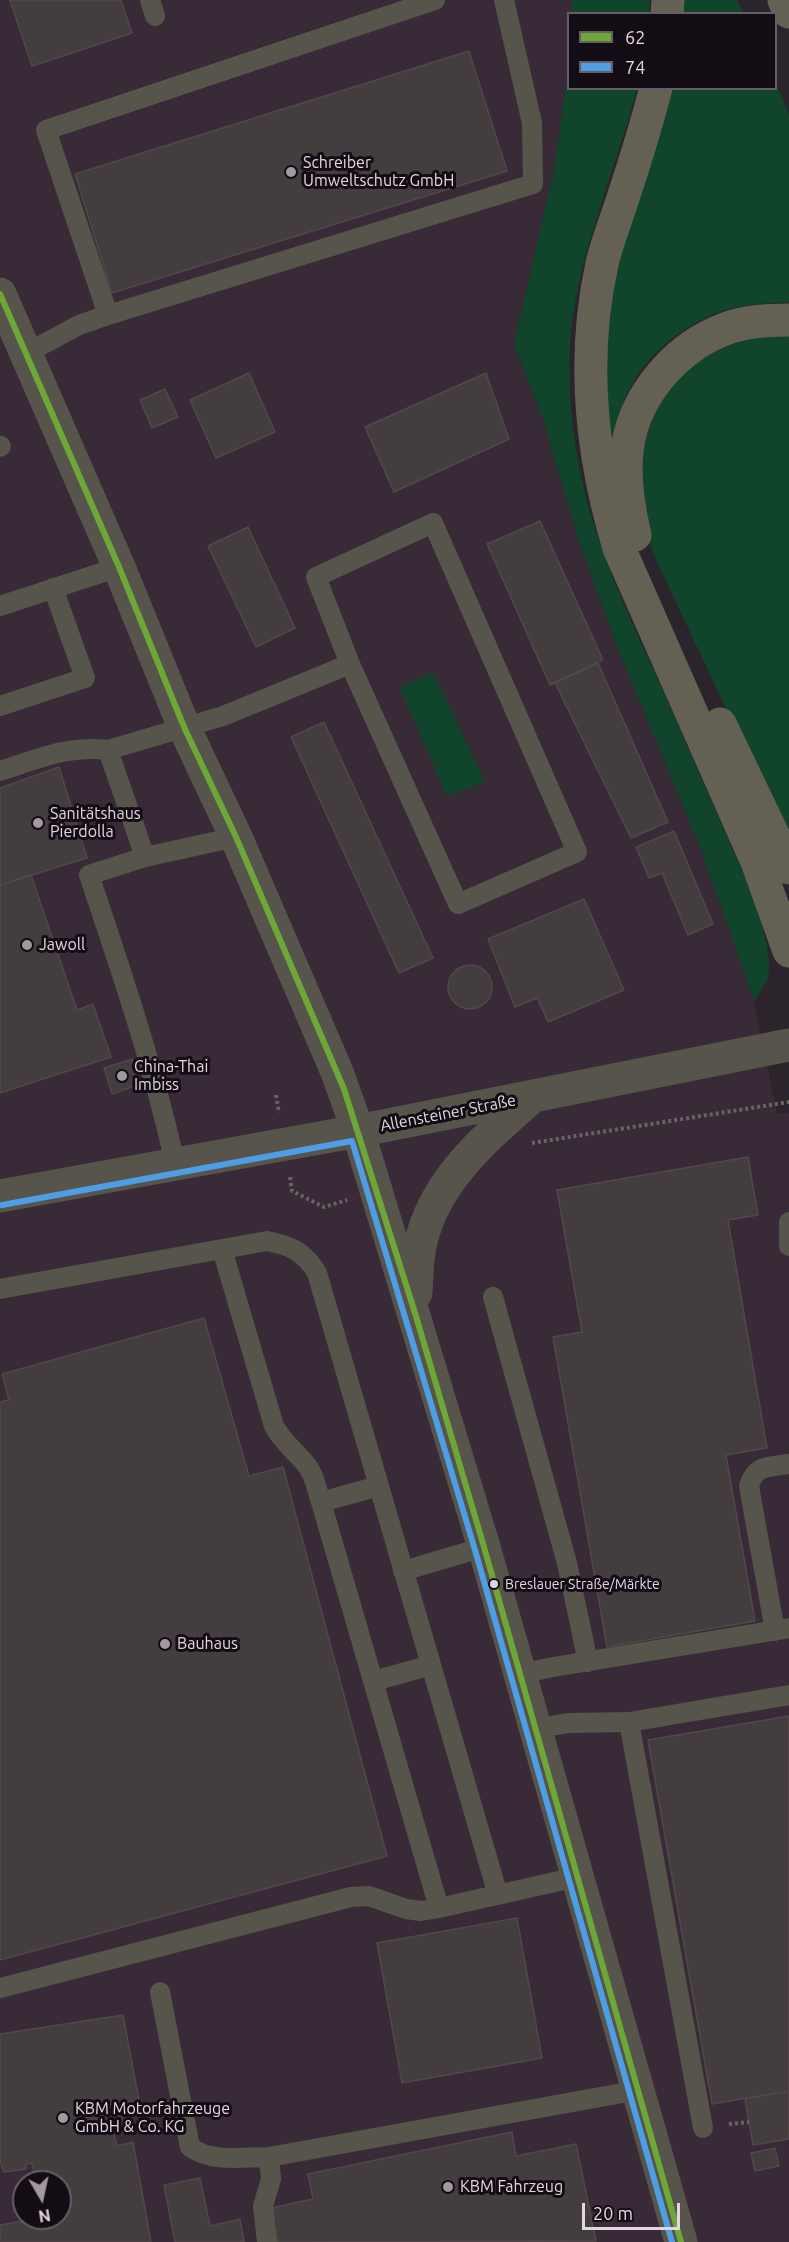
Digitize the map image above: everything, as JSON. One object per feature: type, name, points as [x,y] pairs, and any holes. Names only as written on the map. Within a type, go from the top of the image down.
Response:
[{"type":"highway","points":[[784,0],[789,12]]},
{"type":"highway","points":[[656,90],[644,136],[602,262],[594,306],[590,352],[590,401],[597,457],[606,504],[619,548],[757,862],[789,951]]},
{"type":"highway","points":[[789,320],[763,320],[725,329],[689,349],[659,375],[640,406],[630,435],[626,485],[629,510],[643,561],[789,868]]},
{"type":"street","points":[[0,294],[119,567],[184,727],[236,837],[337,1072],[358,1131],[415,1312],[484,1547],[681,2242]]},
{"type":"street","name":"Allensteiner Straße","points":[[0,1196],[358,1131],[789,1045]]},
{"type":"street","points":[[415,1312],[419,1247],[435,1204],[466,1159],[533,1096]]},
{"type":"lane","points":[[108,315],[46,130],[435,0]]},
{"type":"lane","points":[[27,353],[79,326],[108,315],[533,184],[532,123],[504,0]]},
{"type":"lane","points":[[433,523],[577,852],[458,904],[350,664],[316,578],[433,523]]},
{"type":"lane","points":[[0,606],[119,567]]},
{"type":"lane","points":[[0,706],[85,678],[53,588]]},
{"type":"lane","points":[[0,771],[64,750],[88,747],[108,750],[223,716],[350,664]]},
{"type":"lane","points":[[108,750],[145,857]]},
{"type":"lane","points":[[175,1163],[166,1122],[129,994],[89,875],[145,857],[236,837]]},
{"type":"lane","points":[[789,1222],[789,1246]]},
{"type":"lane","points":[[0,1289],[267,1241],[298,1250],[310,1261],[317,1273],[498,1895]]},
{"type":"lane","points":[[222,1249],[274,1426],[280,1438],[300,1456],[310,1470],[321,1502],[439,1908]]},
{"type":"lane","points":[[492,1298],[567,1563],[588,1662]]},
{"type":"lane","points":[[520,1674],[782,1629],[749,1486],[751,1476],[759,1469],[789,1464]]},
{"type":"lane","points":[[321,1502],[379,1486]]},
{"type":"lane","points":[[403,1571],[484,1547]]},
{"type":"lane","points":[[374,1681],[431,1665]]},
{"type":"lane","points":[[535,1730],[568,1723],[629,1722],[789,1695]]},
{"type":"lane","points":[[629,1722],[703,2128]]},
{"type":"lane","points":[[0,1988],[351,1897],[369,1896],[406,1909],[421,1911],[577,1877]]},
{"type":"lane","points":[[160,1992],[190,2147],[200,2154],[211,2157],[268,2157],[639,2090]]},
{"type":"lane","points":[[267,2242],[263,2206],[271,2179],[268,2157]]},
{"type":"path","points":[[529,1144],[789,1102]]},
{"type":"shaded area","points":[[0,0],[572,0],[572,12],[567,12],[567,78],[554,169],[514,344],[542,416],[579,542],[618,649],[700,847],[754,1001],[777,1114],[789,1113],[789,2242],[0,2242]]},
{"type":"green space","points":[[572,0],[650,0],[649,12],[572,12]]},
{"type":"green space","points":[[679,0],[737,0],[743,12],[677,12]]},
{"type":"green space","points":[[567,78],[567,90],[637,90],[590,241],[575,303],[570,359],[571,411],[584,491],[599,540],[628,614],[747,882],[759,916],[766,942],[769,967],[767,980],[754,1001],[700,847],[618,649],[579,542],[542,416],[514,344],[554,169]]},
{"type":"green space","points":[[777,86],[789,114],[789,302],[749,305],[725,310],[693,324],[678,334],[639,373],[623,404],[615,435],[604,436],[601,403],[614,274],[666,90],[777,90]]},
{"type":"green space","points":[[789,336],[789,842],[657,562],[645,527],[641,499],[641,472],[652,421],[664,398],[680,378],[701,360],[733,343],[765,337]]},
{"type":"green space","points":[[433,672],[485,782],[447,796],[399,687]]},
{"type":"building","points":[[10,0],[121,0],[132,33],[32,66]]},
{"type":"building","name":"Schreiber Umweltschutz GmbH","points":[[469,51],[507,171],[112,293],[75,174]]},
{"type":"building","points":[[249,373],[275,432],[216,458],[190,400]]},
{"type":"building","points":[[486,373],[509,439],[394,492],[365,427]]},
{"type":"building","points":[[165,389],[178,417],[152,428],[140,400]]},
{"type":"building","points":[[540,521],[603,660],[550,685],[487,544]]},
{"type":"building","points":[[248,527],[295,628],[256,647],[208,546]]},
{"type":"building","points":[[598,663],[668,822],[631,838],[555,683]]},
{"type":"building","points":[[324,722],[433,958],[399,973],[291,737]]},
{"type":"building","name":"Sanitätshaus Pierdolla","points":[[59,767],[87,858],[0,885],[0,788]]},
{"type":"building","points":[[674,831],[713,924],[688,935],[662,873],[649,878],[636,847]]},
{"type":"building","name":"Jawoll","points":[[31,875],[77,1010],[93,1004],[111,1057],[0,1093],[0,885]]},
{"type":"building","points":[[584,899],[624,990],[548,1022],[537,998],[515,1007],[488,939]]},
{"type":"building","points":[[470,965],[485,972],[492,987],[485,1002],[470,1009],[455,1002],[448,987],[455,972]]},
{"type":"building","name":"China-Thai Imbiss","points":[[132,1059],[140,1084],[112,1094],[104,1068]]},
{"type":"building","points":[[748,1157],[758,1215],[728,1220],[767,1448],[726,1455],[755,1621],[607,1647],[553,1337],[582,1332],[557,1190]]},
{"type":"building","name":"Bauhaus","points":[[204,1318],[249,1476],[283,1467],[387,1856],[0,1960],[0,1402],[9,1400],[2,1374]]},
{"type":"building","points":[[789,1716],[789,2091],[712,2104],[648,1740]]},
{"type":"building","points":[[517,1918],[542,2058],[402,2083],[377,1943]]},
{"type":"building","name":"KBM Motorfahrzeuge GmbH & Co. KG","points":[[123,2015],[139,2100],[124,2103],[129,2133],[114,2134],[117,2146],[133,2142],[151,2242],[0,2242],[0,2225],[12,2223],[12,2230],[72,2230],[72,2170],[33,2170],[32,2163],[26,2164],[26,2169],[4,2172],[0,2161],[0,2034]]},
{"type":"building","points":[[789,2091],[789,2139],[753,2145],[745,2099]]},
{"type":"building","name":"KBM Fahrzeug","points":[[512,2132],[516,2156],[576,2144],[596,2241],[278,2242],[271,2208],[313,2199],[308,2174]]},
{"type":"building","points":[[775,2148],[779,2166],[755,2171],[751,2153]]},
{"type":"building","points":[[200,2178],[210,2226],[240,2219],[244,2242],[175,2242],[164,2185]]},
{"type":"transit line","name":"62","points":[[0,294],[119,567],[184,727],[236,837],[344,1089],[415,1313],[484,1547],[681,2242]]},
{"type":"transit line","name":"74","points":[[2,1205],[352,1141],[475,1550],[672,2242]]},
{"type":"place","name":"Schreiber Umweltschutz GmbH","points":[[291,172]]},
{"type":"place","name":"Sanitätshaus Pierdolla","points":[[38,823]]},
{"type":"place","name":"Jawoll","points":[[27,945]]},
{"type":"place","name":"China-Thai Imbiss","points":[[122,1076]]},
{"type":"place","name":"Breslauer Straße/Märkte","points":[[494,1584]]},
{"type":"place","name":"Bauhaus","points":[[165,1644]]},
{"type":"place","name":"KBM Motorfahrzeuge GmbH & Co. KG","points":[[63,2118]]},
{"type":"place","name":"KBM Fahrzeug","points":[[448,2187]]}]
